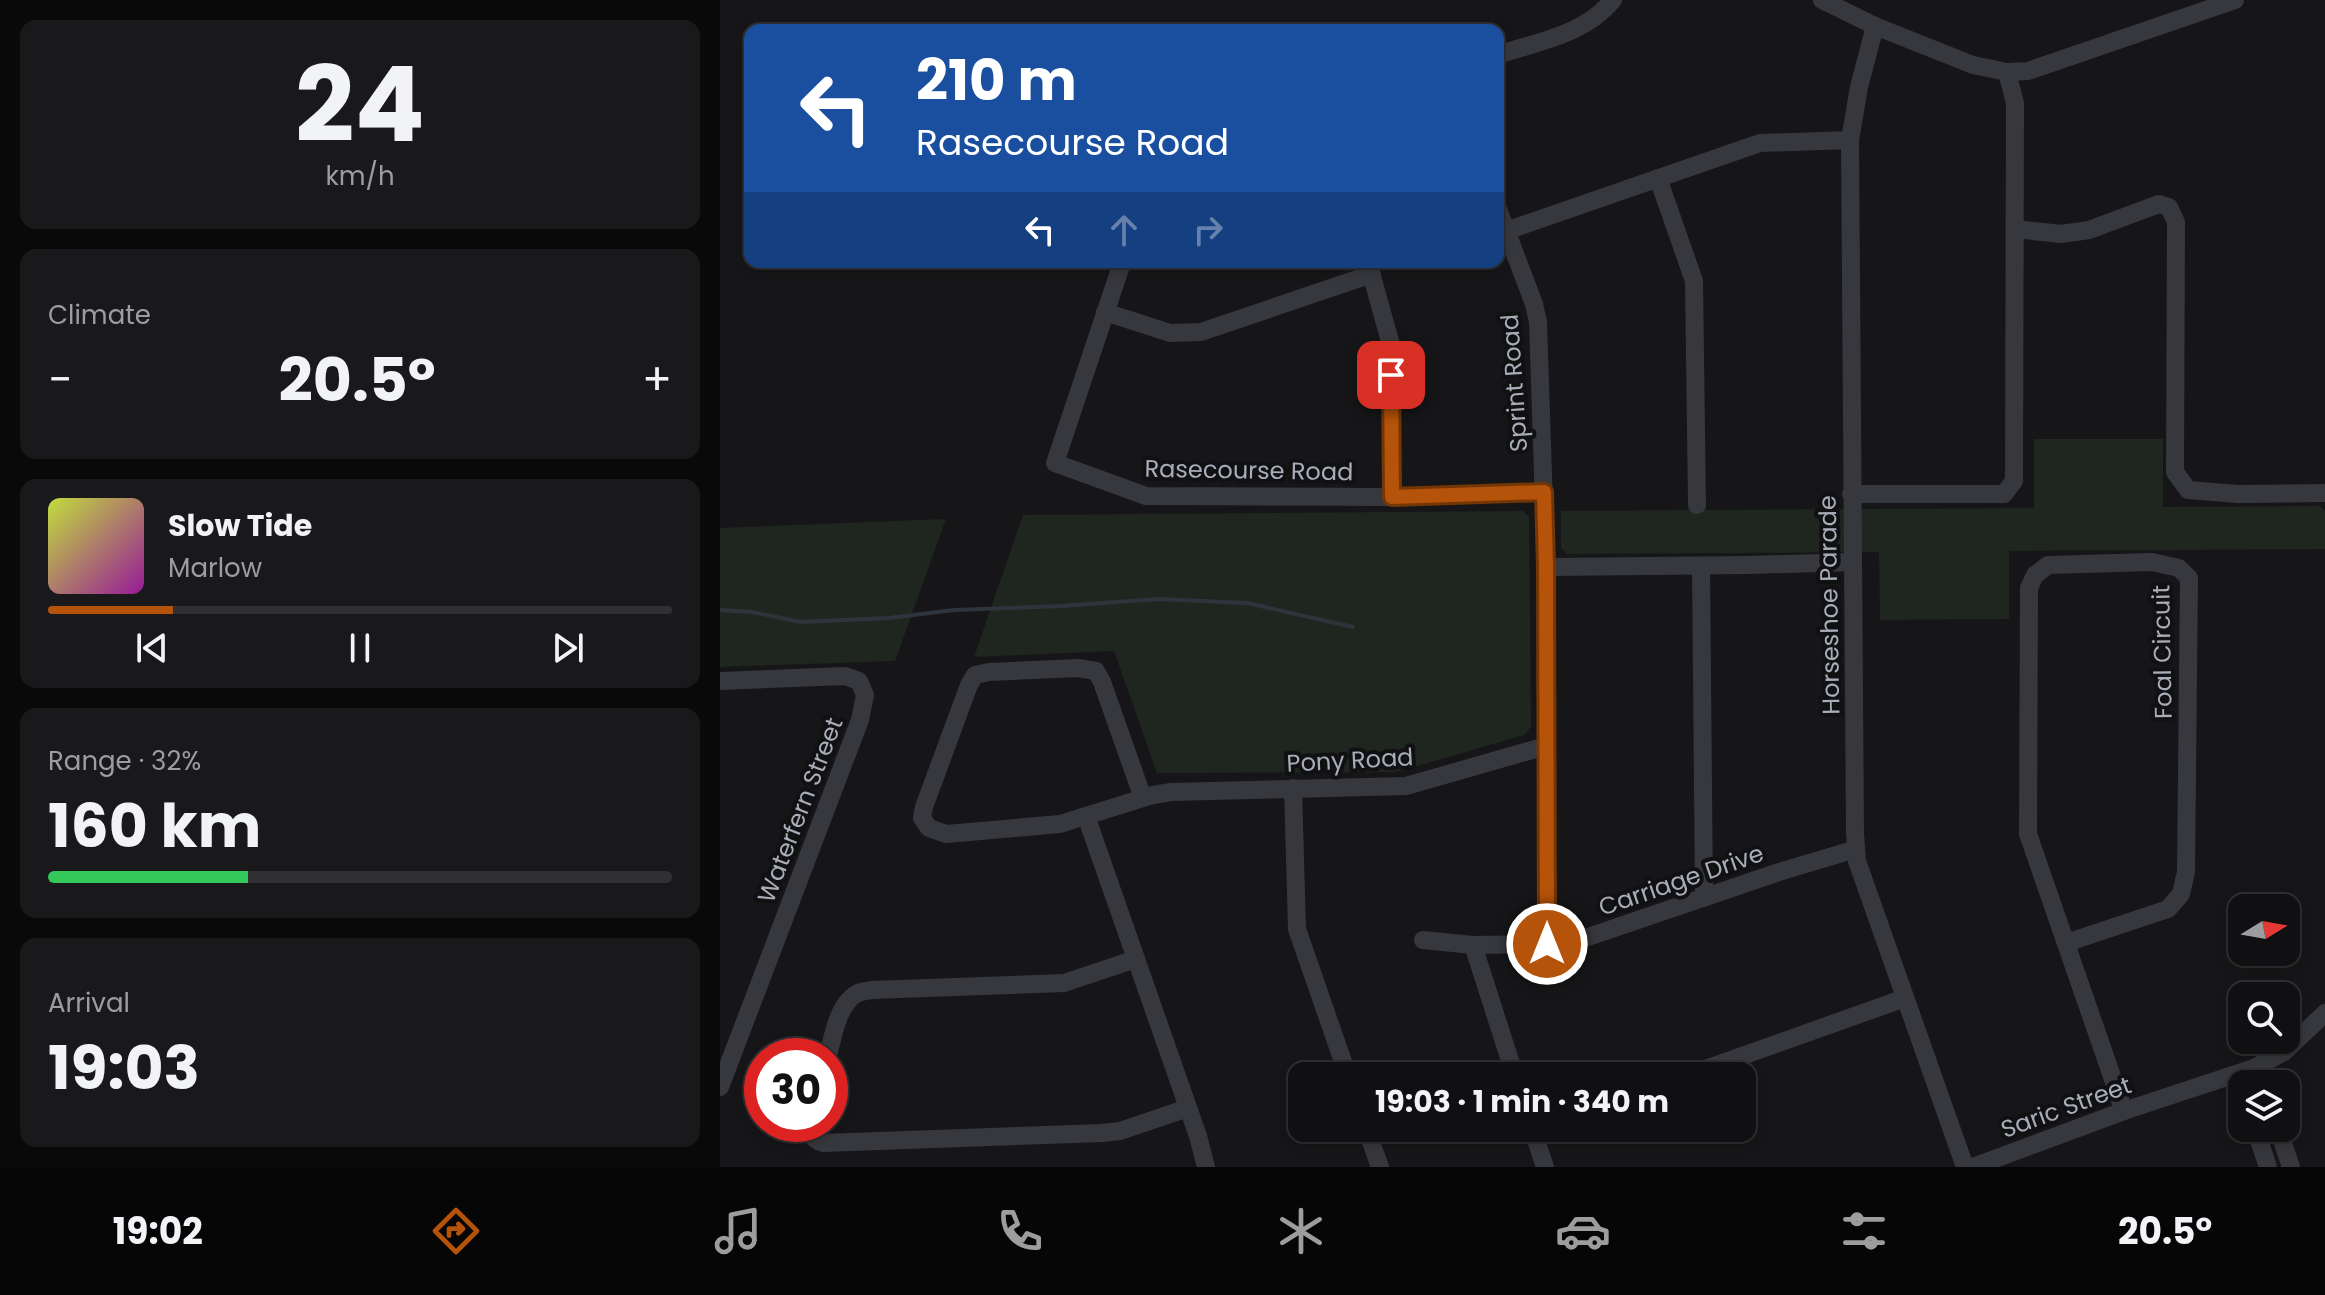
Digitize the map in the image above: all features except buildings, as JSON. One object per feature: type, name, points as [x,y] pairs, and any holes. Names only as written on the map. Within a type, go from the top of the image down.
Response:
[{"type":"street","points":[[1504,53],[1580,28],[1604,11],[1613,0]]},
{"type":"street","points":[[1829,1],[1875,26],[1973,65],[2007,72],[2028,71],[2206,5],[2235,0]]},
{"type":"street","name":"Horseshoe Parade","points":[[1875,26],[1859,87],[1850,140],[1856,849],[1857,861],[1965,1167]]},
{"type":"street","points":[[1851,494],[2004,494],[2014,481],[2015,103],[2007,72]]},
{"type":"street","points":[[1506,231],[1760,143],[1850,140]]},
{"type":"street","points":[[1658,178],[1694,281],[1697,505]]},
{"type":"street","points":[[2015,229],[2061,234],[2089,230],[2159,204],[2169,207],[2176,222],[2175,472],[2188,490],[2238,494],[2325,493]]},
{"type":"street","name":"Sprint Road","points":[[1504,226],[1538,322],[1546,567],[1547,944]]},
{"type":"street","points":[[1120,269],[1105,312],[1170,333],[1201,332],[1370,268],[1391,345],[1392,497]]},
{"type":"street","name":"Rasecourse Road","points":[[1105,312],[1055,463],[1146,496],[1392,497],[1544,492]]},
{"type":"street","points":[[1546,567],[1852,562]]},
{"type":"street","name":"Foal Circuit","points":[[2066,943],[2168,909],[2181,894],[2186,872],[2189,578],[2179,568],[2152,562],[2048,565],[2035,575],[2029,588],[2028,834],[2124,1111]]},
{"type":"street","points":[[1701,566],[1704,898]]},
{"type":"street","name":"Pony Road","points":[[1148,796],[1096,671],[1078,668],[989,672],[975,675],[969,685],[922,818],[929,828],[946,834],[1060,824],[1148,796],[1171,792],[1406,786],[1546,746]]},
{"type":"street","name":"Waterfern Street","points":[[720,681],[845,676],[859,681],[865,695],[860,720],[720,1087]]},
{"type":"street","points":[[1293,788],[1297,929],[1343,1062]]},
{"type":"street","points":[[1086,816],[1206,1167]]},
{"type":"street","name":"Carriage Drive","points":[[1423,940],[1473,945],[1547,944],[1588,937],[1856,849]]},
{"type":"street","points":[[1473,945],[1511,1062]]},
{"type":"street","points":[[833,1038],[845,1004],[858,993],[1064,983],[1136,959]]},
{"type":"street","points":[[1725,1062],[1905,998]]},
{"type":"street","name":"Saric Street","points":[[2260,1070],[2325,1013]]},
{"type":"street","name":"Saric Street","points":[[1973,1167],[2177,1093],[2228,1082]]},
{"type":"street","points":[[820,1142],[1102,1133],[1120,1131],[1188,1108]]},
{"type":"street","points":[[1371,1142],[1380,1167]]},
{"type":"street","points":[[1538,1142],[1545,1167]]},
{"type":"street","points":[[2260,1142],[2268,1167]]},
{"type":"street","points":[[2283,1142],[2291,1167]]},
{"type":"shaded area","points":[[2034,439],[2163,439],[2163,507],[2320,506],[2325,511],[2325,549],[2009,551],[2009,619],[1880,620],[1879,552],[1567,554],[1561,548],[1561,511],[2034,508]]},
{"type":"shaded area","points":[[1523,511],[1529,517],[1531,727],[1524,735],[1407,769],[1394,772],[1157,773],[1114,651],[974,657],[1023,515]]},
{"type":"shaded area","points":[[946,519],[895,661],[720,667],[720,528]]},
{"type":"waterway","points":[[720,610],[752,612],[801,622],[1158,599],[1247,603],[1353,627]]},
{"type":"route","points":[[1391,375],[1392,497],[1544,492],[1547,944]]}]
